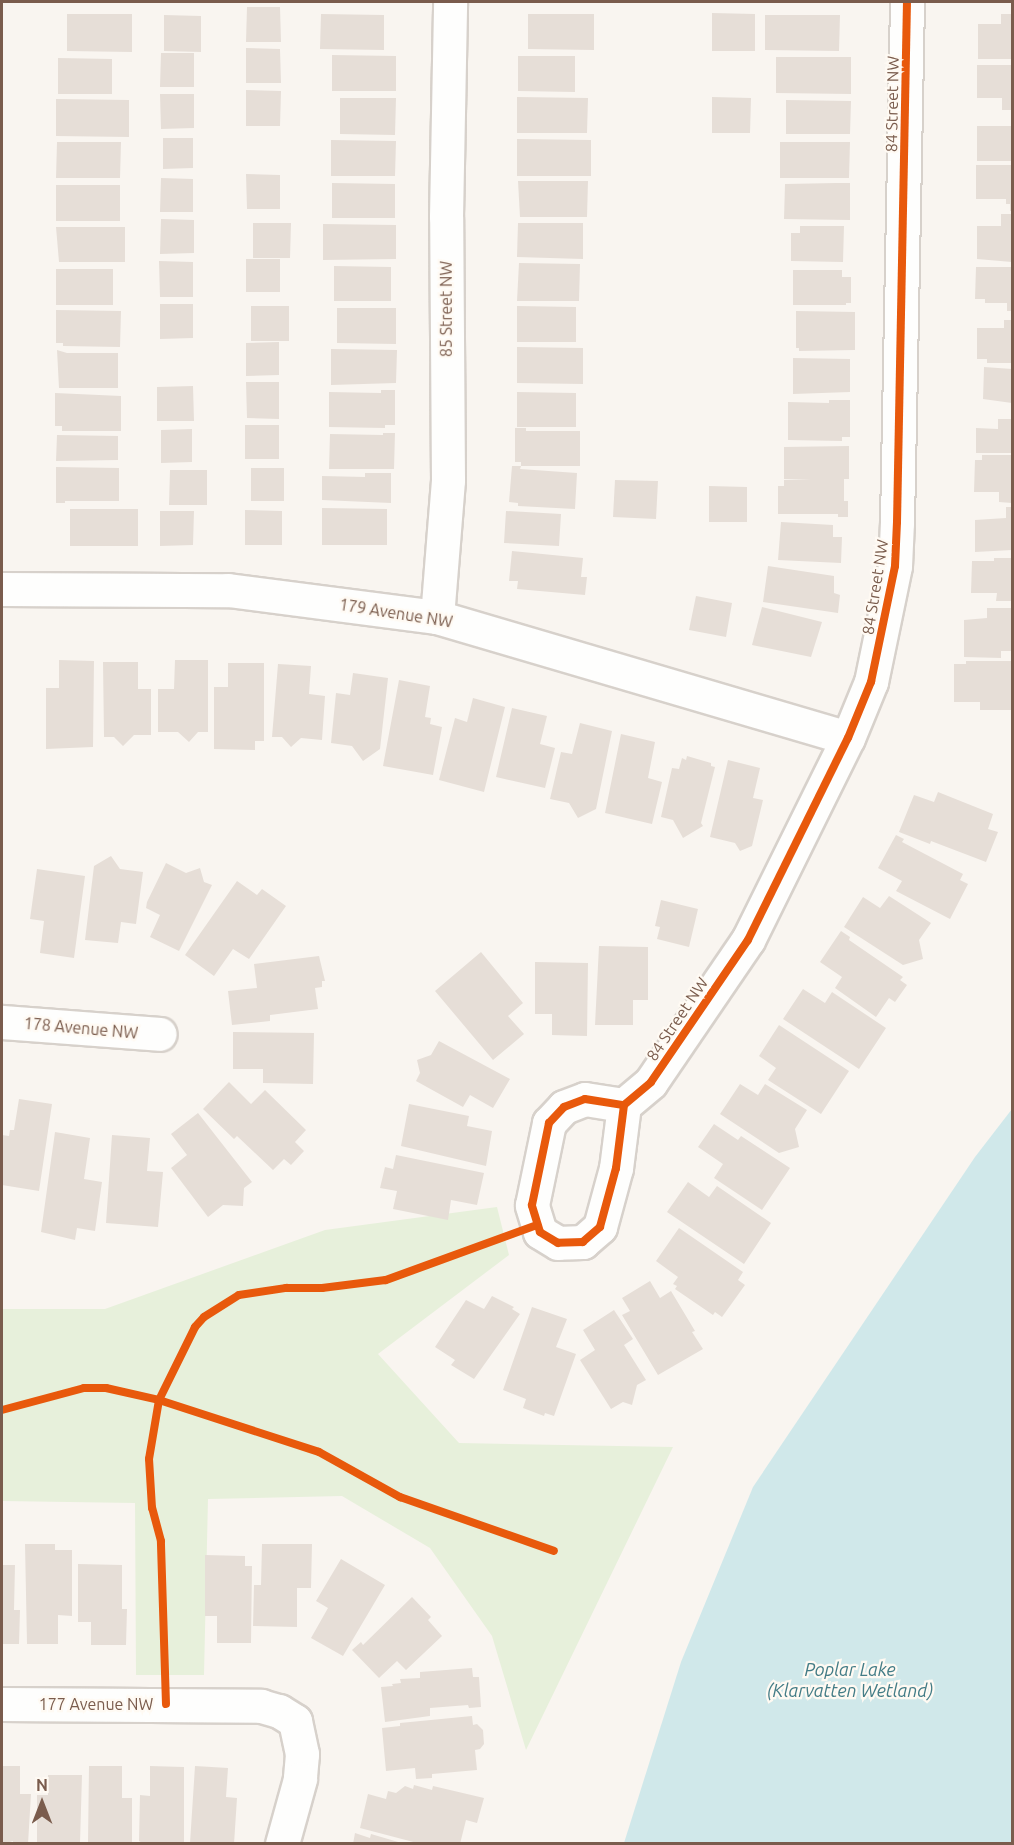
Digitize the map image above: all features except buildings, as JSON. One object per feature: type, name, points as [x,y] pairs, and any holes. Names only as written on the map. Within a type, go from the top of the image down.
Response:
[{"type":"street","name":"85 Street NW","points":[[437,616],[448,480],[446,217],[450,2]]},
{"type":"street","name":"84 Street NW","points":[[624,1105],[651,1082],[748,940],[848,738],[871,682],[895,566],[907,2]]},
{"type":"street","name":"179 Avenue NW","points":[[2,589],[228,590],[437,616],[848,738]]},
{"type":"street","name":"178 Avenue NW","points":[[2,1022],[160,1034]]},
{"type":"street","name":"177 Avenue NW","points":[[2,1704],[261,1706],[279,1711],[295,1721],[302,1754],[300,1779],[282,1844]]},
{"type":"green space","points":[[497,1207],[509,1255],[378,1354],[459,1443],[673,1447],[526,1750],[492,1636],[430,1548],[342,1496],[208,1499],[204,1675],[136,1675],[135,1503],[2,1501],[2,1309],[105,1309],[325,1230]]},
{"type":"water","name":"Poplar Lake (Klarvatten Wetland)","points":[[1012,1109],[1012,1843],[624,1843],[681,1662],[753,1487],[975,1157]]},
{"type":"cycle path","points":[[624,1105],[616,1168],[600,1227],[583,1242],[558,1243],[540,1232],[532,1205],[549,1123],[564,1107],[585,1099],[624,1105],[651,1082],[748,940],[848,738],[871,682],[895,566],[907,2]]},
{"type":"cycle path","points":[[166,1704],[161,1541],[152,1508],[149,1459],[159,1400],[195,1327],[204,1317],[239,1295],[286,1288],[322,1288],[386,1280],[537,1225]]},
{"type":"cycle path","points":[[2,1410],[84,1388],[106,1388],[159,1400],[319,1452],[400,1497],[554,1551]]}]
